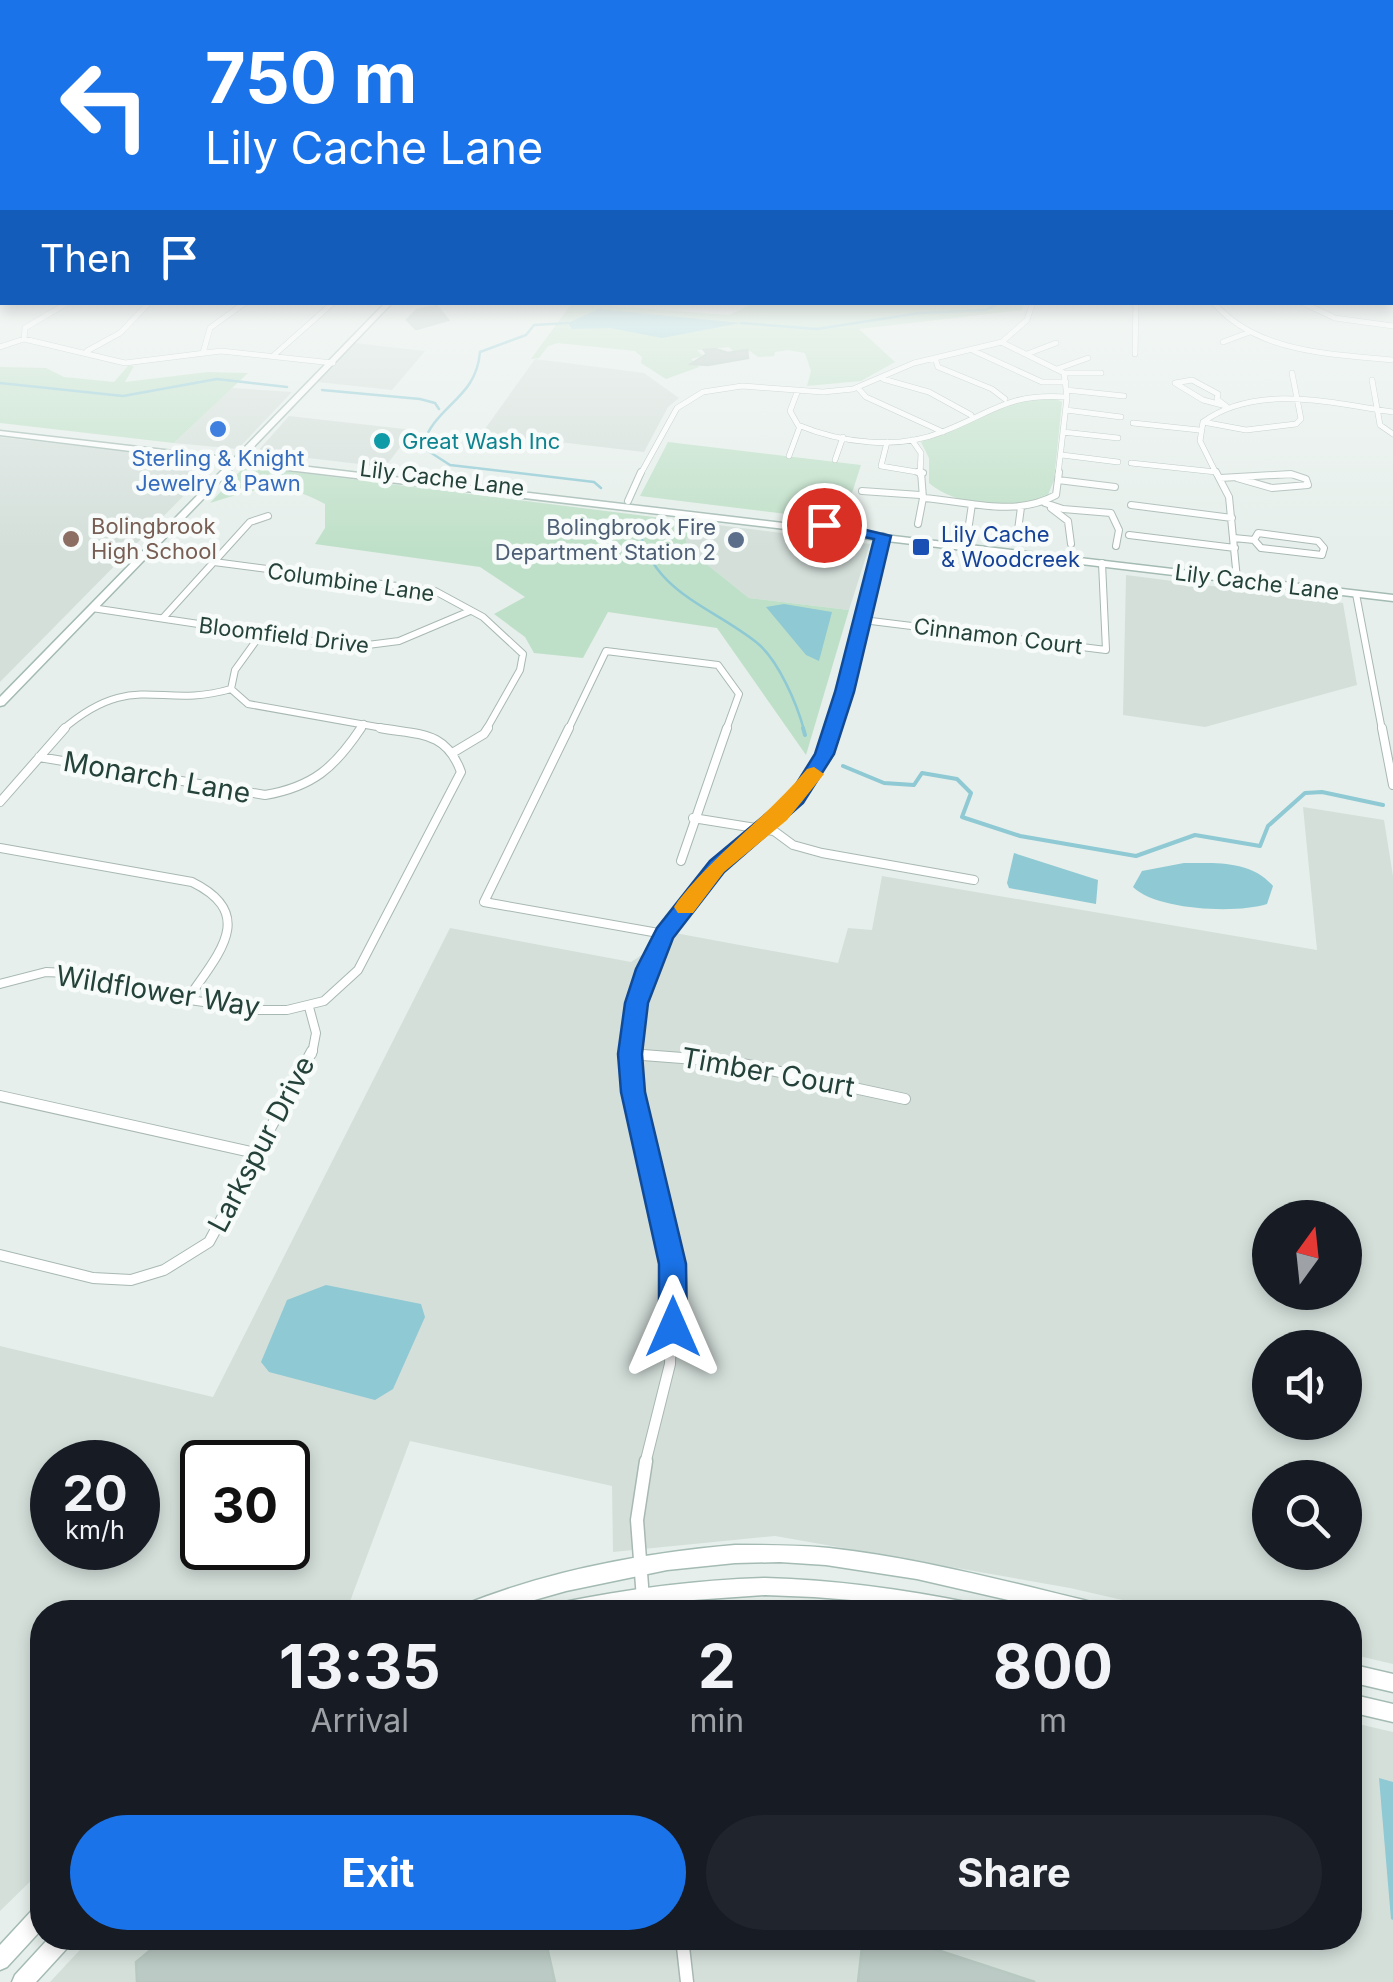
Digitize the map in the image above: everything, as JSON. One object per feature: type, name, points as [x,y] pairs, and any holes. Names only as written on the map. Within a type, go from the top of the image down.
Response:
[{"type":"street","points":[[0,703],[331,364]]},
{"type":"street","points":[[626,504],[678,407],[702,393],[738,386],[858,388],[912,364]]},
{"type":"street","points":[[937,364],[992,389],[1005,400]]},
{"type":"street","points":[[1004,364],[1066,390],[1124,396]]},
{"type":"street","points":[[1048,364],[1060,371],[1101,373]]},
{"type":"street","points":[[1060,371],[1074,364]]},
{"type":"street","points":[[1046,503],[1056,494],[1062,455],[1066,390],[1060,371]]},
{"type":"street","points":[[1203,422],[1246,430],[1296,424],[1301,419],[1292,373]]},
{"type":"street","points":[[883,379],[906,383],[953,403],[971,416]]},
{"type":"street","points":[[1192,380],[1218,394],[1217,399],[1226,406],[1203,400],[1175,383],[1192,380]]},
{"type":"street","points":[[1372,380],[1380,424],[1393,434]]},
{"type":"street","points":[[858,388],[866,397],[943,432]]},
{"type":"street","points":[[788,456],[799,426],[790,410],[798,390]]},
{"type":"street","points":[[789,428],[799,426],[887,442],[912,440],[943,432],[1005,400],[1066,390]]},
{"type":"street","points":[[1237,580],[1229,497],[1200,441],[1203,422],[1226,406],[1255,400],[1393,412]]},
{"type":"street","points":[[1066,410],[1121,417]]},
{"type":"street","points":[[1133,424],[1199,430]]},
{"type":"street","name":"Lily Cache Lane","points":[[0,425],[1393,598]]},
{"type":"street","points":[[1063,432],[1118,438]]},
{"type":"street","name":"Lily Cache Lane","points":[[0,433],[239,456]]},
{"type":"street","points":[[835,460],[844,437]]},
{"type":"street","points":[[912,440],[922,452],[918,524]]},
{"type":"street","points":[[887,442],[881,466],[922,473]]},
{"type":"street","points":[[1062,455],[1118,462]]},
{"type":"street","points":[[1130,463],[1237,478],[1247,484],[1296,488],[1308,484],[1306,479],[1291,474],[1244,474],[1237,478]]},
{"type":"street","points":[[1058,480],[1115,486]]},
{"type":"street","points":[[862,491],[972,504],[1020,507],[1046,503],[1063,509],[1112,513],[1119,530],[1116,546]]},
{"type":"street","points":[[1046,503],[1068,521],[1071,544]]},
{"type":"street","points":[[968,531],[972,504]]},
{"type":"street","points":[[1131,505],[1232,518]]},
{"type":"street","points":[[1017,538],[1020,507]]},
{"type":"street","points":[[163,618],[250,522],[268,516]]},
{"type":"street","points":[[1234,538],[1254,540],[1261,548],[1292,552],[1322,555],[1324,548],[1318,541],[1258,533],[1254,540]]},
{"type":"street","points":[[1129,535],[1235,548]]},
{"type":"street","points":[[643,1600],[636,1520],[640,1485],[670,1364],[673,1278],[641,1140],[630,1054],[643,979],[664,934],[717,867],[796,798],[824,754],[883,536]]},
{"type":"street","name":"Columbine Lane","points":[[214,562],[434,591],[454,598],[513,640],[523,654],[520,670],[484,734],[454,752]]},
{"type":"street","name":"Cinnamon Court","points":[[863,620],[1106,650],[1102,563]]},
{"type":"street","points":[[1356,594],[1393,785]]},
{"type":"street","name":"Bloomfield Drive","points":[[92,608],[261,634],[380,647],[404,642],[470,611]]},
{"type":"street","points":[[230,688],[235,670],[261,634]]},
{"type":"street","points":[[664,934],[484,902],[606,651],[718,665],[739,694],[681,861]]},
{"type":"street","points":[[230,688],[248,704],[436,738],[454,752],[461,772],[358,970],[338,992],[309,1007]]},
{"type":"street","points":[[0,802],[74,718],[100,700],[134,692],[200,696],[230,688]]},
{"type":"street","name":"Monarch Lane","points":[[39,756],[265,795],[296,792],[331,772],[364,724]]},
{"type":"street","points":[[693,818],[774,831],[793,845],[822,853],[974,880]]},
{"type":"street","points":[[0,848],[192,882],[215,890],[227,904],[230,922],[222,947],[189,997]]},
{"type":"street","name":"Wildflower Way","points":[[0,984],[32,974],[57,972],[263,1011],[309,1007]]},
{"type":"street","name":"Larkspur Drive","points":[[0,1255],[93,1278],[132,1280],[164,1270],[209,1242],[312,1054],[316,1032],[309,1007]]},
{"type":"street","name":"Timber Court","points":[[630,1054],[716,1060],[905,1099]]},
{"type":"street","points":[[0,1096],[260,1154]]},
{"type":"street","points":[[505,1600],[575,1578],[734,1554],[815,1556],[910,1570],[1043,1600]]},
{"type":"street","points":[[659,1600],[740,1585],[819,1586],[900,1600]]},
{"type":"street","points":[[1362,1676],[1393,1683]]},
{"type":"street","points":[[1362,1705],[1393,1713]]},
{"type":"street","points":[[0,1960],[30,1927]]},
{"type":"street","points":[[22,1982],[52,1950]]},
{"type":"street","points":[[683,1950],[686,1982]]},
{"type":"shaded area","points":[[335,364],[414,364],[392,390],[318,382]]},
{"type":"shaded area","points":[[531,364],[578,364],[644,373],[679,398],[668,407],[644,452],[482,433]]},
{"type":"shaded area","points":[[232,388],[292,392],[238,449],[174,443]]},
{"type":"shaded area","points":[[289,416],[413,430],[385,467],[257,452]]},
{"type":"shaded area","name":"Bolingbrook High School","points":[[0,437],[217,462],[0,682]]},
{"type":"shaded area","points":[[694,522],[870,544],[849,610],[749,598],[689,550],[686,540]]},
{"type":"shaded area","points":[[1126,575],[1343,603],[1357,685],[1205,727],[1123,715]]},
{"type":"shaded area","points":[[1303,807],[1384,820],[1393,876],[1393,1664],[1362,1657],[1362,1600],[1122,1600],[775,1536],[613,1552],[612,1486],[410,1441],[350,1600],[30,1600],[30,1882],[0,1911],[0,1346],[213,1397],[450,928],[631,962],[675,933],[838,963],[848,928],[872,930],[882,876],[1317,950]]},
{"type":"shaded area","points":[[1362,1725],[1393,1732],[1393,1982],[50,1982],[80,1950],[1362,1950]]},
{"type":"green space","points":[[643,364],[699,367],[666,379]]},
{"type":"green space","points":[[809,364],[891,364],[861,381],[807,386]]},
{"type":"green space","points":[[128,366],[134,366],[125,382],[208,372],[248,373],[174,443],[0,423],[0,367],[46,368],[64,377],[114,382]]},
{"type":"green space","points":[[1054,398],[1062,402],[1054,480],[1048,495],[1020,504],[987,504],[954,497],[929,483],[929,458],[921,442],[1016,400]]},
{"type":"green space","points":[[668,442],[861,465],[843,521],[640,496]]},
{"type":"green space","points":[[245,466],[694,522],[686,540],[689,550],[749,598],[849,610],[806,755],[717,628],[608,612],[583,658],[534,653],[525,637],[494,614],[525,597],[480,567],[315,544],[325,528],[325,504],[295,491],[268,489],[210,503]]},
{"type":"water","points":[[784,604],[832,612],[819,661],[806,655],[766,607]]},
{"type":"water","points":[[1014,853],[1098,880],[1096,904],[1009,888]]},
{"type":"water","points":[[1184,863],[1232,865],[1254,871],[1273,886],[1267,904],[1236,909],[1197,908],[1159,901],[1133,887],[1142,871]]},
{"type":"water","points":[[326,1285],[421,1304],[425,1317],[393,1389],[375,1400],[269,1372],[261,1362],[287,1300]]},
{"type":"water","points":[[1379,1778],[1393,1782],[1393,1920],[1391,1919]]},
{"type":"building","points":[[150,1950],[548,1950],[555,1982],[137,1982],[136,1962]]},
{"type":"building","points":[[862,1950],[938,1950],[1035,1982],[858,1982]]},
{"type":"waterway","points":[[478,364],[471,381],[436,421],[422,447],[450,465],[594,482],[601,488]]},
{"type":"waterway","points":[[0,383],[123,396],[217,379],[287,387]]},
{"type":"waterway","points":[[322,390],[420,399],[435,403],[439,409]]},
{"type":"waterway","points":[[638,525],[645,548],[669,582],[756,642],[772,659],[804,730]]},
{"type":"waterway","points":[[803,728],[805,735]]},
{"type":"waterway","points":[[843,766],[884,783],[914,785],[922,773],[957,779],[971,793],[962,817],[1020,836],[1136,856],[1195,835],[1260,846],[1268,826],[1305,793],[1322,792],[1383,805]]},
{"type":"slow traffic","points":[[685,907],[717,867],[780,815],[814,774]]},
{"type":"place","name":"Sterling & Knight Jewelry & Pawn","points":[[218,429]]},
{"type":"place","name":"Great Wash Inc","points":[[382,441]]},
{"type":"place","name":"Bolingbrook High School","points":[[71,539]]},
{"type":"place","name":"Bolingbrook Fire Department Station 2","points":[[736,540]]},
{"type":"place","name":"Lily Cache & Woodcreek","points":[[921,547]]},
{"type":"route","points":[[673,1327],[673,1264],[641,1140],[633,1092],[630,1054],[636,1003],[664,934],[717,867],[796,798],[813,776],[835,728],[883,536],[824,525]]}]
